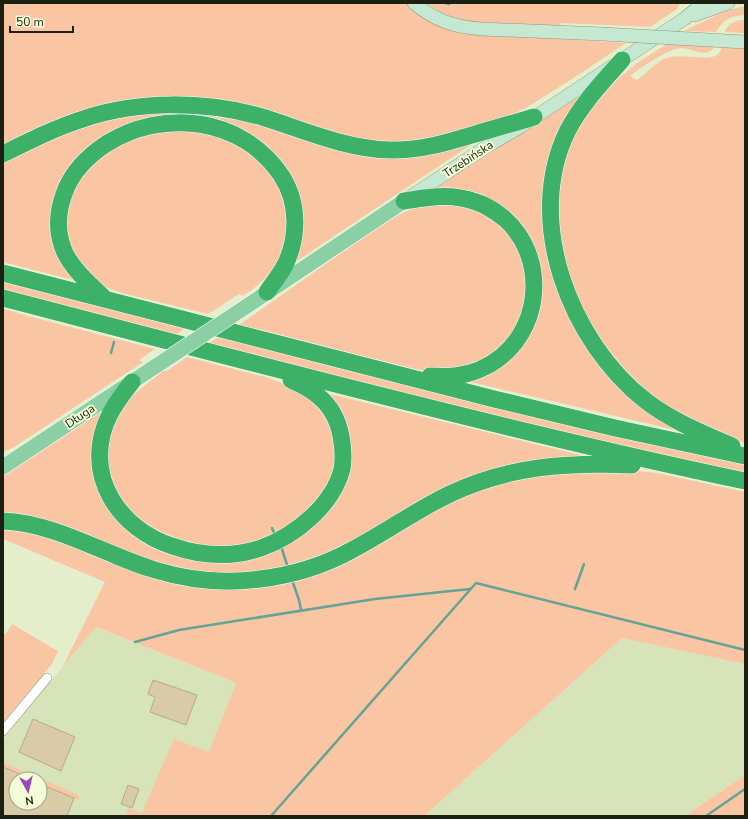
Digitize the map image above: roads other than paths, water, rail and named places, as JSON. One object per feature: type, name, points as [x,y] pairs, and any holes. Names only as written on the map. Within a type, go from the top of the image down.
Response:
[{"type":"highway","points":[[622,60],[594,92],[575,117],[557,160],[553,180],[551,216],[554,248],[560,269],[572,304],[583,326],[601,354],[628,384],[656,408],[679,422],[745,451]]},
{"type":"highway","points":[[3,154],[84,118],[107,112],[158,106],[204,106],[244,112],[343,143],[361,147],[389,150],[410,150],[437,145],[534,118]]},
{"type":"highway","points":[[105,299],[70,262],[59,233],[58,214],[61,200],[69,181],[82,164],[101,147],[124,134],[141,128],[171,122],[204,125],[236,135],[247,141],[268,158],[284,180],[290,191],[294,204],[295,229],[288,258],[267,292]]},
{"type":"highway","points":[[400,375],[456,376],[475,371],[494,362],[510,349],[522,332],[530,313],[534,293],[534,280],[530,259],[523,242],[512,227],[499,214],[478,202],[454,197],[440,196],[404,201]]},
{"type":"highway","points":[[3,272],[400,375],[615,428],[745,456]]},
{"type":"highway","points":[[3,298],[541,435],[678,467],[745,480]]},
{"type":"highway","points":[[132,382],[110,415],[101,438],[100,465],[108,493],[120,512],[147,535],[180,549],[212,555],[229,555],[260,548],[281,539],[298,529],[326,500],[338,482],[342,468],[344,452],[341,433],[335,418],[326,403],[310,389],[262,365]]},
{"type":"highway","points":[[3,522],[42,527],[69,536],[116,556],[153,569],[180,576],[204,580],[258,580],[296,573],[318,566],[362,545],[430,504],[450,494],[474,483],[496,477],[530,468],[576,464],[605,463],[678,467]]},
{"type":"main road","points":[[414,3],[438,19],[463,27],[745,42]]},
{"type":"main road","name":"Trzebińska","points":[[684,19],[728,3]]},
{"type":"main road","name":"Trzebińska","points":[[156,366],[489,145],[534,118],[684,19],[702,4]]},
{"type":"main road","name":"Długa","points":[[3,467],[156,366]]},
{"type":"street","points":[[3,731],[47,678]]},
{"type":"waterway","points":[[111,353],[114,342]]},
{"type":"waterway","points":[[272,528],[275,535]]},
{"type":"waterway","points":[[281,546],[288,568]]},
{"type":"waterway","points":[[575,589],[584,564]]},
{"type":"waterway","points":[[292,580],[301,610]]},
{"type":"waterway","points":[[271,816],[476,583],[745,650]]},
{"type":"waterway","points":[[135,642],[179,630],[375,599],[470,589]]},
{"type":"waterway","points":[[706,816],[745,789]]}]
